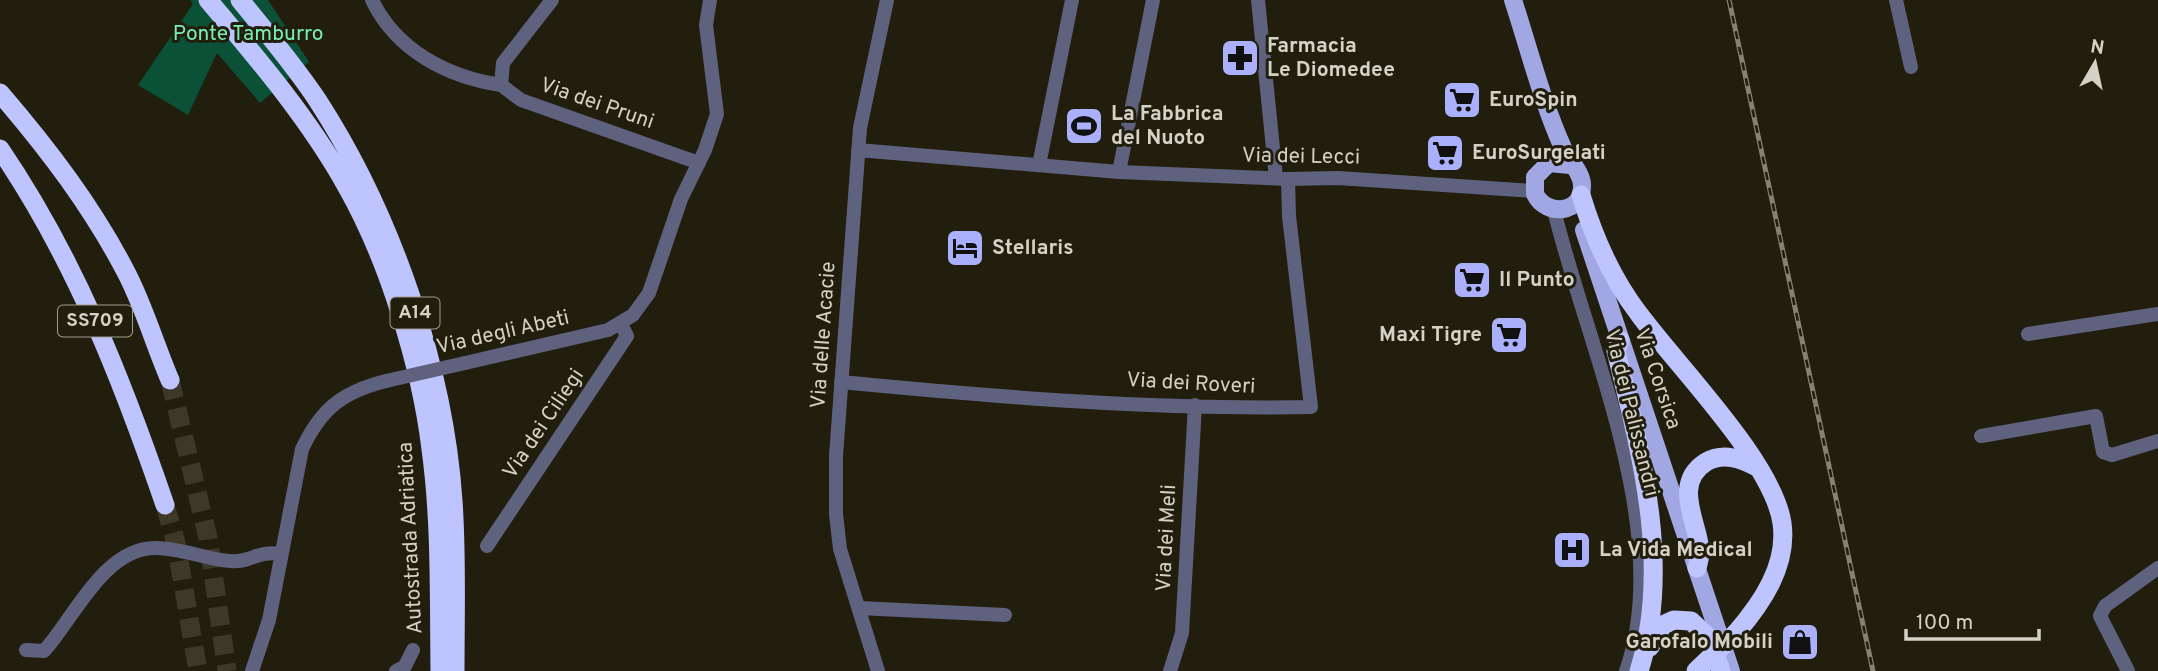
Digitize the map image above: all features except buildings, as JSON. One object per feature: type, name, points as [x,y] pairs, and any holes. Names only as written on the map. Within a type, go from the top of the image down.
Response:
[{"type":"highway","name":"Autostrada Adriatica","points":[[208,0],[279,85],[347,188],[385,273],[405,334],[431,447],[436,503],[440,671]]},
{"type":"highway","name":"Autostrada Adriatica","points":[[240,0],[318,102],[357,168],[415,312],[437,391],[453,499],[455,671]]},
{"type":"highway","name":"SS709","points":[[0,93],[67,173],[99,226],[128,276],[170,380]]},
{"type":"highway","name":"SS709","points":[[0,149],[25,186],[68,264],[106,345],[165,505]]},
{"type":"highway","points":[[1578,200],[1624,294],[1758,468],[1776,498],[1783,541],[1768,590],[1736,633],[1696,671]]},
{"type":"highway","points":[[1620,340],[1616,351],[1642,462],[1651,529],[1653,573],[1636,667]]},
{"type":"highway","points":[[1697,568],[1700,553],[1688,500],[1696,473],[1708,461],[1718,458],[1739,458],[1758,468]]},
{"type":"highway","points":[[1636,667],[1662,625],[1683,620],[1704,630],[1721,671]]},
{"type":"main road","points":[[1503,0],[1550,141],[1552,154],[1549,163],[1535,177],[1534,191],[1541,204],[1554,210],[1566,209],[1578,200]]},
{"type":"main road","name":"Via Corsica","points":[[1513,0],[1570,165],[1581,176],[1578,200],[1620,340],[1731,671]]},
{"type":"main road","points":[[1549,163],[1570,165]]},
{"type":"street","name":"Via dei Pruni","points":[[372,0],[386,26],[405,46],[447,70],[500,85],[521,100],[699,163]]},
{"type":"street","points":[[500,85],[503,63],[552,0]]},
{"type":"street","points":[[621,324],[633,315],[649,293],[681,199],[699,163],[717,114],[706,25],[710,0]]},
{"type":"street","name":"Via delle Acacie","points":[[878,671],[840,549],[836,514],[841,382],[858,150],[867,88],[887,0]]},
{"type":"street","points":[[1039,165],[1072,0]]},
{"type":"street","points":[[1119,172],[1153,0]]},
{"type":"street","points":[[1258,0],[1282,179]]},
{"type":"street","points":[[1896,0],[1910,67]]},
{"type":"street","name":"Via dei Lecci","points":[[858,150],[1119,172],[1282,179],[1338,178],[1534,191]]},
{"type":"street","name":"Via dei Roveri","points":[[841,382],[949,393],[1195,405],[1311,407],[1289,216],[1282,179]]},
{"type":"street","name":"Via dei Palissandri","points":[[1554,210],[1618,433],[1633,501],[1639,547],[1636,667]]},
{"type":"street","points":[[2028,334],[2158,314]]},
{"type":"street","name":"Via degli Abeti","points":[[253,671],[269,620],[302,449],[314,424],[332,405],[355,390],[386,381],[560,342],[621,324]]},
{"type":"street","name":"Via dei Ciliegi","points":[[486,547],[627,337],[621,324]]},
{"type":"street","name":"Via dei Meli","points":[[1170,671],[1182,632],[1195,405]]},
{"type":"street","points":[[1980,436],[2096,416],[2103,452],[2112,455],[2158,441]]},
{"type":"street","points":[[26,650],[44,651],[93,583],[128,556],[154,547],[242,562],[264,551],[281,554]]},
{"type":"street","points":[[2128,671],[2100,616],[2105,607],[2158,568]]},
{"type":"street","points":[[859,608],[1006,615]]},
{"type":"street","points":[[396,671],[405,666],[413,650]]},
{"type":"green space","name":"Ponte Tamburro","points":[[190,0],[268,0],[309,62],[260,103],[217,53],[188,115],[138,85],[193,4]]},
{"type":"tunnel","points":[[170,380],[208,538],[227,671]]},
{"type":"tunnel","points":[[165,505],[176,543],[198,671]]},
{"type":"railway","points":[[1729,0],[1873,671]]},
{"type":"place","name":"Farmacia Le Diomedee","points":[[1240,58]]},
{"type":"place","name":"EuroSpin","points":[[1462,100]]},
{"type":"place","name":"La Fabbrica del Nuoto","points":[[1084,126]]},
{"type":"place","name":"EuroSurgelati","points":[[1445,153]]},
{"type":"place","name":"Stellaris","points":[[965,248]]},
{"type":"place","name":"Il Punto","points":[[1472,280]]},
{"type":"place","name":"Maxi Tigre","points":[[1509,335]]},
{"type":"place","name":"La Vida Medical","points":[[1572,550]]},
{"type":"place","name":"Garofalo Mobili","points":[[1800,642]]}]
